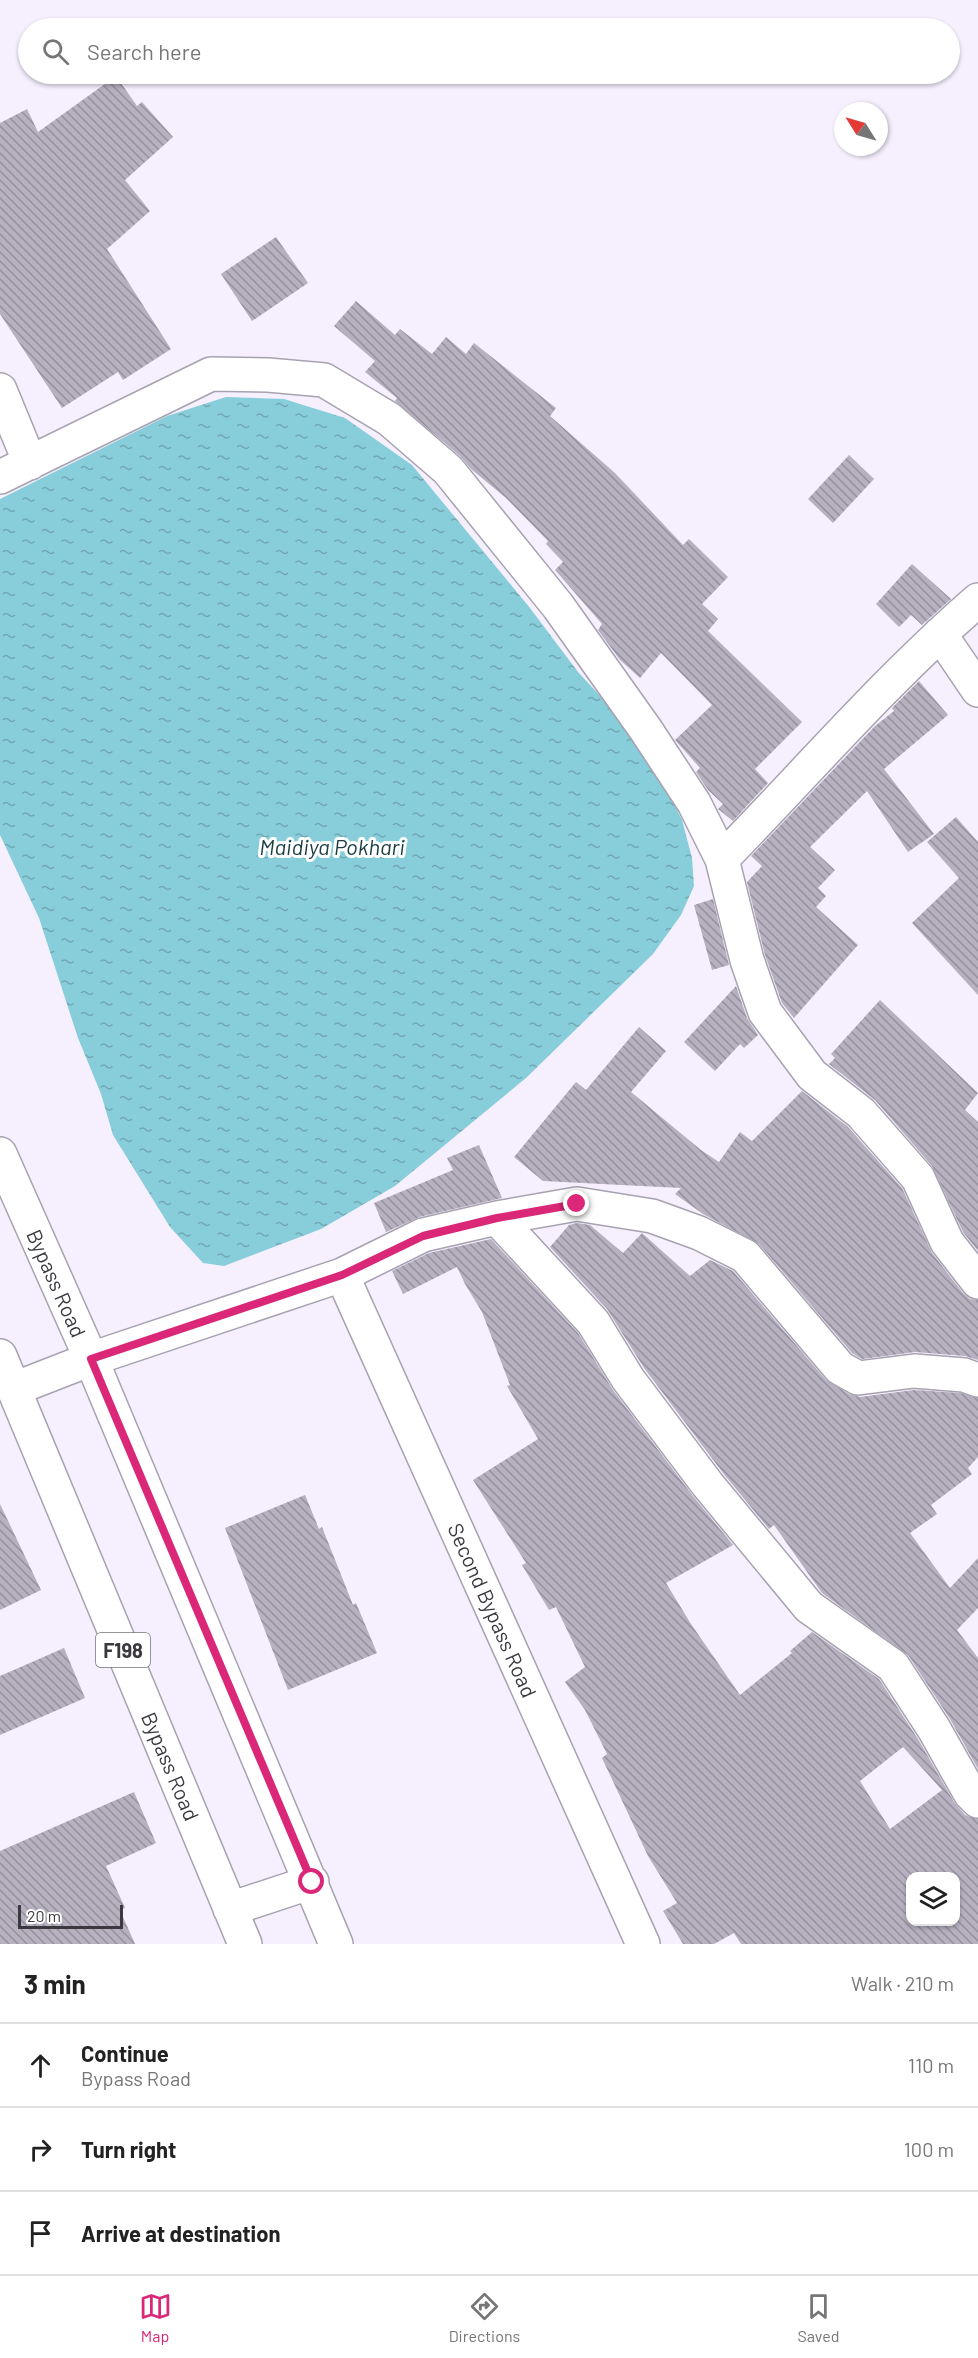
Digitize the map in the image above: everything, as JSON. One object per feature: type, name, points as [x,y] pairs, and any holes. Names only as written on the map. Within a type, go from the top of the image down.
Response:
[{"type":"street","points":[[0,477],[211,374],[268,375],[324,380],[389,419],[448,470],[558,606],[626,701],[694,803],[722,859],[747,960],[765,1012],[812,1075],[861,1113],[918,1178],[947,1242],[978,1282]]},
{"type":"street","points":[[0,390],[30,463]]},
{"type":"street","points":[[722,859],[791,788],[835,738],[940,634],[978,600]]},
{"type":"street","points":[[940,634],[978,690]]},
{"type":"street","name":"Bypass Road","points":[[0,1154],[91,1359],[312,1882],[336,1944]]},
{"type":"street","points":[[14,1389],[91,1359],[342,1275],[423,1236],[497,1218],[577,1204],[652,1216],[699,1233],[745,1256],[840,1368],[858,1378],[914,1371],[964,1375],[978,1380]]},
{"type":"street","points":[[497,1218],[593,1322],[628,1378],[708,1485],[809,1607],[893,1666],[934,1729],[970,1793],[978,1801]]},
{"type":"street","name":"Second Bypass Road","points":[[342,1275],[643,1944]]},
{"type":"street","name":"Bypass Road","points":[[0,1356],[244,1944]]},
{"type":"street","points":[[230,1909],[312,1882]]},
{"type":"water","name":"Maidiya Pokhari","points":[[226,397],[284,399],[345,418],[412,465],[530,608],[578,672],[643,742],[682,820],[692,858],[694,886],[681,915],[653,954],[526,1078],[395,1186],[321,1229],[224,1266],[203,1263],[170,1227],[113,1135],[101,1094],[78,1038],[39,918],[0,835],[0,499],[167,416]]},
{"type":"building","points":[[105,84],[122,84],[137,106],[142,102],[173,137],[125,180],[150,211],[107,249],[171,349],[123,380],[118,372],[62,408],[0,314],[0,123],[27,109],[38,132]]},
{"type":"building","points":[[276,237],[308,283],[252,321],[221,274]]},
{"type":"building","points":[[356,301],[395,335],[400,329],[432,354],[446,337],[466,354],[474,343],[556,408],[550,416],[615,473],[683,545],[689,539],[728,577],[702,604],[718,619],[708,631],[802,722],[755,769],[768,783],[733,821],[718,809],[723,804],[708,790],[696,772],[700,768],[675,740],[712,705],[661,653],[640,678],[620,660],[598,630],[602,624],[555,570],[563,562],[546,544],[548,541],[506,498],[395,401],[397,398],[365,372],[375,361],[334,326]]},
{"type":"building","points":[[849,455],[874,479],[833,523],[808,499]]},
{"type":"building","points":[[912,564],[951,599],[922,625],[911,615],[899,627],[876,604]]},
{"type":"building","points":[[919,681],[948,715],[884,769],[934,834],[908,852],[867,791],[810,847],[835,870],[818,888],[826,896],[816,907],[858,945],[794,1018],[782,1003],[765,955],[747,882],[762,866],[751,856],[875,726],[894,711],[892,708]]},
{"type":"building","points":[[956,817],[978,842],[978,995],[912,923],[959,878],[927,842]]},
{"type":"building","points":[[713,899],[729,965],[712,970],[694,905]]},
{"type":"building","points":[[736,986],[747,1018],[758,1035],[744,1048],[740,1044],[715,1071],[684,1042]]},
{"type":"building","points":[[880,1000],[978,1093],[965,1110],[978,1122],[978,1251],[963,1232],[932,1166],[875,1100],[829,1064],[835,1058],[831,1054]]},
{"type":"building","points":[[639,1027],[666,1051],[631,1092],[701,1150],[719,1162],[740,1132],[752,1141],[802,1091],[848,1127],[902,1188],[932,1253],[963,1293],[970,1299],[978,1300],[978,1360],[965,1356],[915,1352],[862,1359],[852,1353],[759,1244],[703,1214],[675,1194],[681,1188],[543,1181],[514,1157],[576,1082],[586,1090]]},
{"type":"building","points":[[479,1145],[502,1198],[419,1217],[386,1232],[374,1203],[453,1170],[447,1158]]},
{"type":"building","points":[[577,1223],[590,1225],[623,1253],[642,1233],[690,1276],[710,1260],[733,1271],[826,1380],[849,1394],[860,1397],[914,1390],[960,1393],[978,1398],[978,1457],[968,1468],[972,1474],[931,1505],[937,1514],[910,1533],[950,1588],[978,1558],[978,1608],[957,1630],[978,1658],[978,1769],[950,1719],[908,1655],[822,1593],[774,1525],[769,1529],[723,1473],[644,1368],[607,1309],[550,1247],[569,1225]]},
{"type":"building","points":[[491,1239],[578,1333],[613,1390],[733,1545],[666,1583],[740,1695],[792,1653],[790,1651],[812,1632],[879,1679],[918,1739],[954,1802],[965,1815],[978,1819],[978,1944],[741,1944],[734,1933],[714,1944],[683,1944],[663,1911],[677,1903],[648,1856],[602,1758],[607,1754],[585,1710],[565,1682],[585,1667],[556,1607],[549,1610],[522,1565],[526,1563],[473,1480],[538,1439],[507,1386],[510,1385],[482,1312],[457,1267],[403,1294],[392,1271],[429,1253]],"holes":[[[903,1747],[942,1790],[890,1829],[860,1781]]]},
{"type":"building","points":[[305,1495],[319,1529],[322,1527],[353,1605],[356,1603],[377,1653],[288,1690],[225,1528]]},
{"type":"building","points":[[0,1504],[41,1590],[0,1610]]},
{"type":"building","points":[[64,1648],[85,1698],[0,1735],[0,1676]]},
{"type":"building","points":[[134,1792],[156,1843],[106,1866],[125,1908],[120,1910],[135,1944],[0,1944],[0,1851]]},
{"type":"route","points":[[312,1882],[91,1359],[342,1275],[423,1236],[497,1218],[577,1204]]}]
